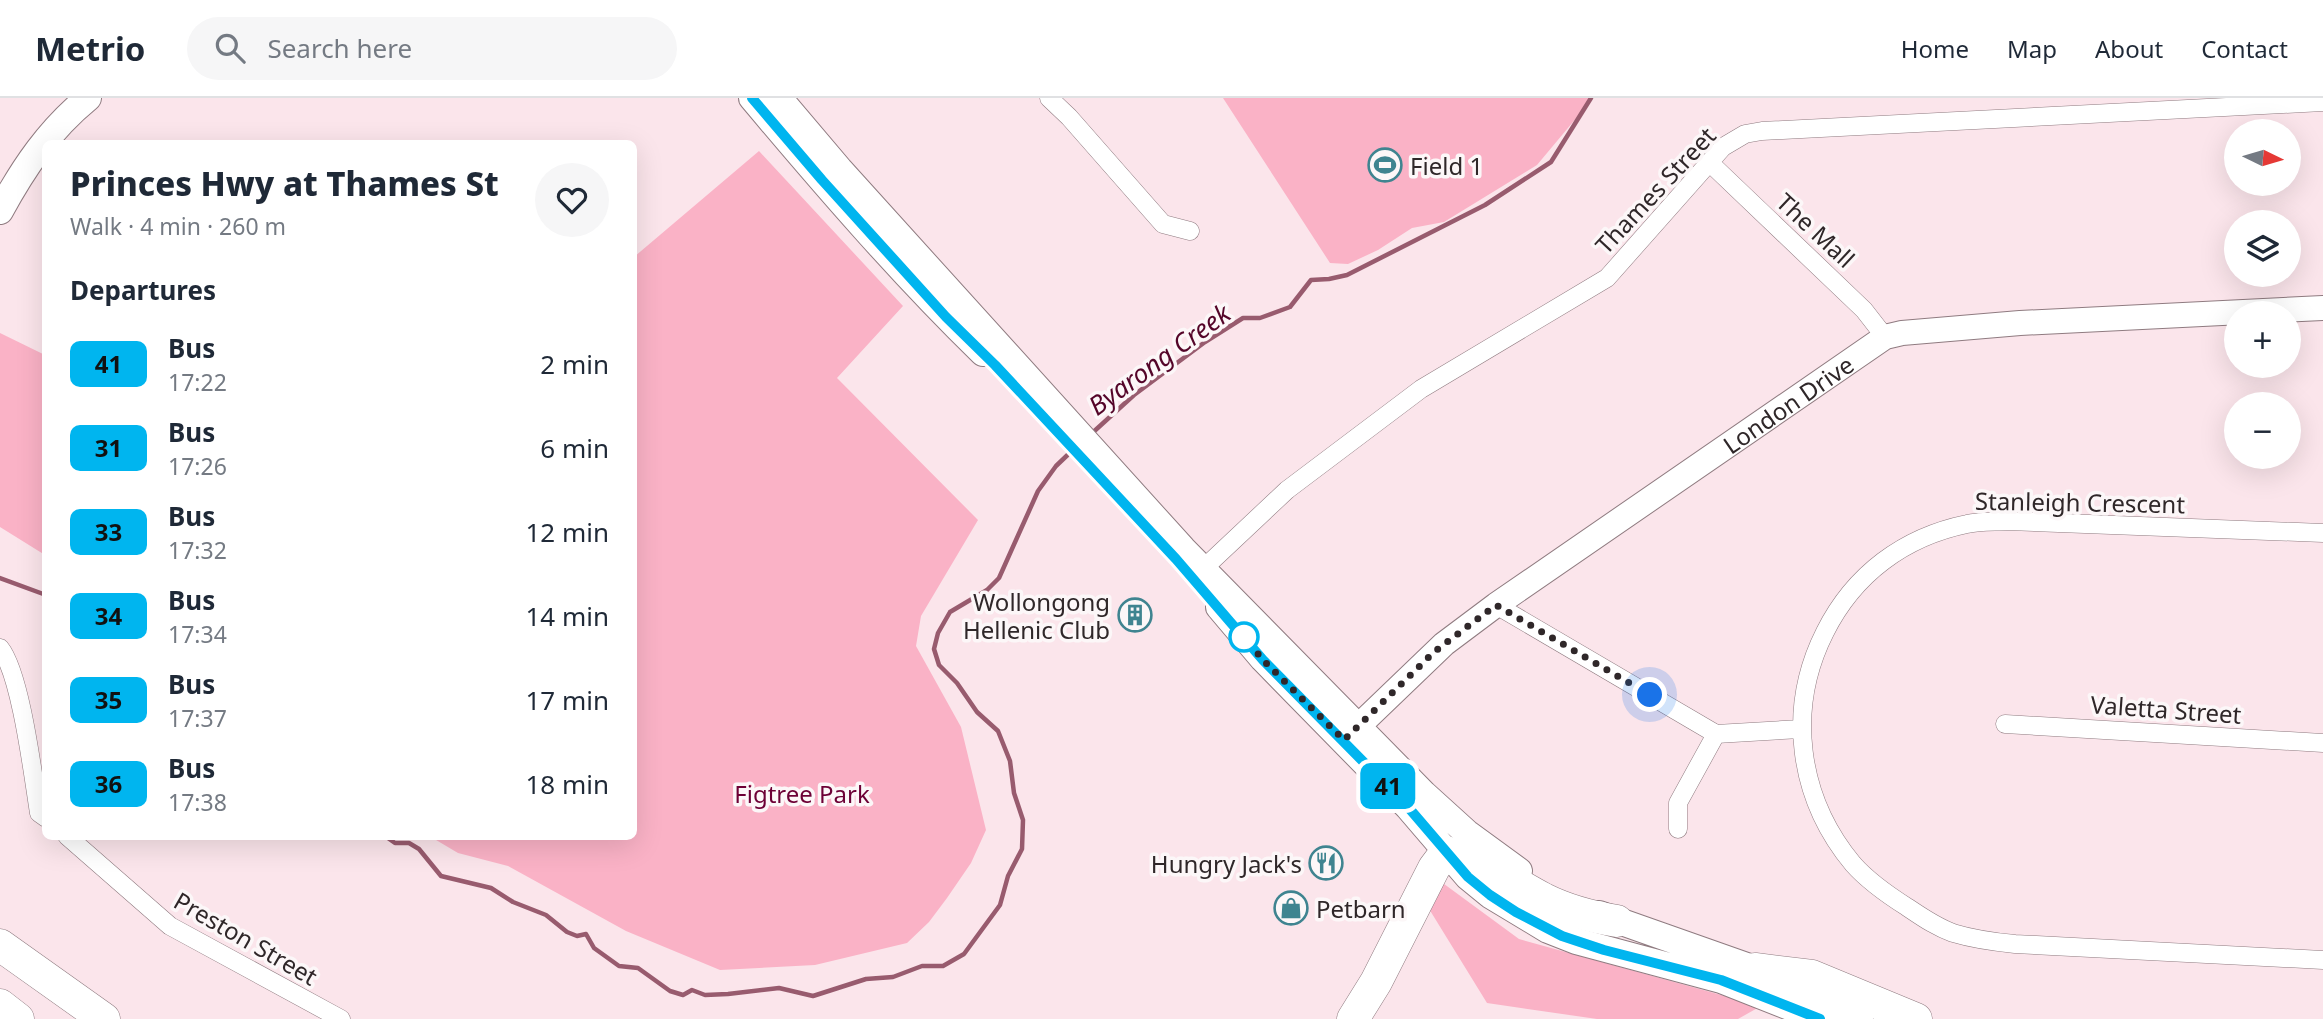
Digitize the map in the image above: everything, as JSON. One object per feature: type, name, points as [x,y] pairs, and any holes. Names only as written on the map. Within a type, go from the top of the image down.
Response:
[{"type":"highway","points":[[1353,1019],[1376,982],[1434,868],[1446,852],[1471,858],[1546,900],[1589,916],[1617,921]]},
{"type":"highway","points":[[0,945],[104,1019]]},
{"type":"highway","points":[[1755,969],[1812,975],[1916,1019]]},
{"type":"highway","points":[[0,1005],[19,1019]]},
{"type":"main road","points":[[47,140],[88,98]]},
{"type":"main road","points":[[752,98],[885,250],[1203,569],[1351,734],[1408,807],[1468,877],[1490,895],[1548,930],[1604,950],[1721,980],[1820,1019]]},
{"type":"main road","points":[[779,98],[1063,428]]},
{"type":"main road","points":[[0,211],[29,159],[42,145]]},
{"type":"main road","points":[[1091,457],[1263,660],[1494,854],[1553,891],[1617,921],[1755,969],[1860,1019]]},
{"type":"street","points":[[1049,98],[1163,224],[1190,231]]},
{"type":"street","name":"Thames Street","points":[[1203,569],[1287,490],[1421,389],[1607,278],[1709,162],[1735,139],[1756,132],[2323,103]]},
{"type":"street","name":"The Mall","points":[[1709,162],[1864,310],[1885,337]]},
{"type":"street","name":"London Drive","points":[[1351,734],[1434,652],[1496,605],[1885,337],[1902,333],[2020,323],[2323,308]]},
{"type":"street","name":"Stanleigh Crescent","points":[[2323,533],[2009,521],[1969,523],[1921,538],[1893,553],[1866,574],[1834,615],[1818,646],[1805,688],[1800,729],[1806,766],[1817,803],[1830,833],[1855,866],[1888,895],[1953,933],[1983,940],[2073,947],[2323,960]]},
{"type":"street","points":[[1496,605],[1716,734],[1800,729]]},
{"type":"street","points":[[0,649],[5,655],[18,693],[39,813],[42,815]]},
{"type":"street","name":"Valetta Street","points":[[2005,724],[2323,743]]},
{"type":"street","points":[[1678,829],[1678,803],[1716,734]]},
{"type":"street","name":"Preston Street","points":[[72,840],[170,926],[341,1019]]},
{"type":"green space","points":[[1223,98],[1593,98],[1537,165],[1444,222],[1412,228],[1378,250],[1348,264],[1330,263]]},
{"type":"green space","name":"Figtree Park","points":[[759,151],[903,306],[837,378],[978,520],[921,616],[916,646],[961,727],[986,830],[971,863],[947,898],[929,922],[907,943],[815,965],[720,970],[626,931],[508,866],[458,853],[436,840],[637,840],[637,254]]},
{"type":"green space","points":[[0,333],[42,354],[42,553],[0,527]]},
{"type":"green space","points":[[1440,881],[1519,939],[1761,1006],[1738,1019],[1597,1019],[1487,1003],[1426,904]]},
{"type":"waterway","name":"Byarong Creek","points":[[1090,435],[1134,395],[1205,342],[1243,318],[1260,318],[1290,307],[1311,280],[1347,275],[1485,205],[1551,162],[1591,98]]},
{"type":"waterway","name":"Byarong Creek","points":[[391,840],[395,843],[409,843],[419,849],[441,876],[491,888],[513,902],[546,915],[567,932],[577,936],[586,934],[594,948],[619,966],[638,968],[670,991],[683,995],[692,990],[705,995],[779,988],[813,996],[866,979],[893,977],[922,966],[943,966],[964,954],[1000,905],[1008,876],[1022,849],[1023,820],[1014,793],[1010,761],[998,731],[977,712],[957,683],[939,665],[934,649],[938,633],[950,612],[987,590],[999,578],[1038,491],[1056,466],[1078,445]]},
{"type":"waterway","name":"Byarong Creek","points":[[0,578],[42,594]]},
{"type":"bus line","name":"41","points":[[752,98],[946,317],[995,365],[1176,559],[1263,660],[1408,807],[1468,877],[1516,912],[1562,936],[1604,950],[1721,980],[1820,1019]]},
{"type":"place","name":"Field 1","points":[[1385,165]]},
{"type":"place","name":"Wollongong Hellenic Club","points":[[1135,615]]},
{"type":"place","name":"Hungry Jack's","points":[[1326,863]]},
{"type":"place","name":"Petbarn","points":[[1291,908]]},
{"type":"route","points":[[1244,637],[1239,631],[1263,660],[1344,740],[1434,652],[1496,605],[1650,695]]}]
